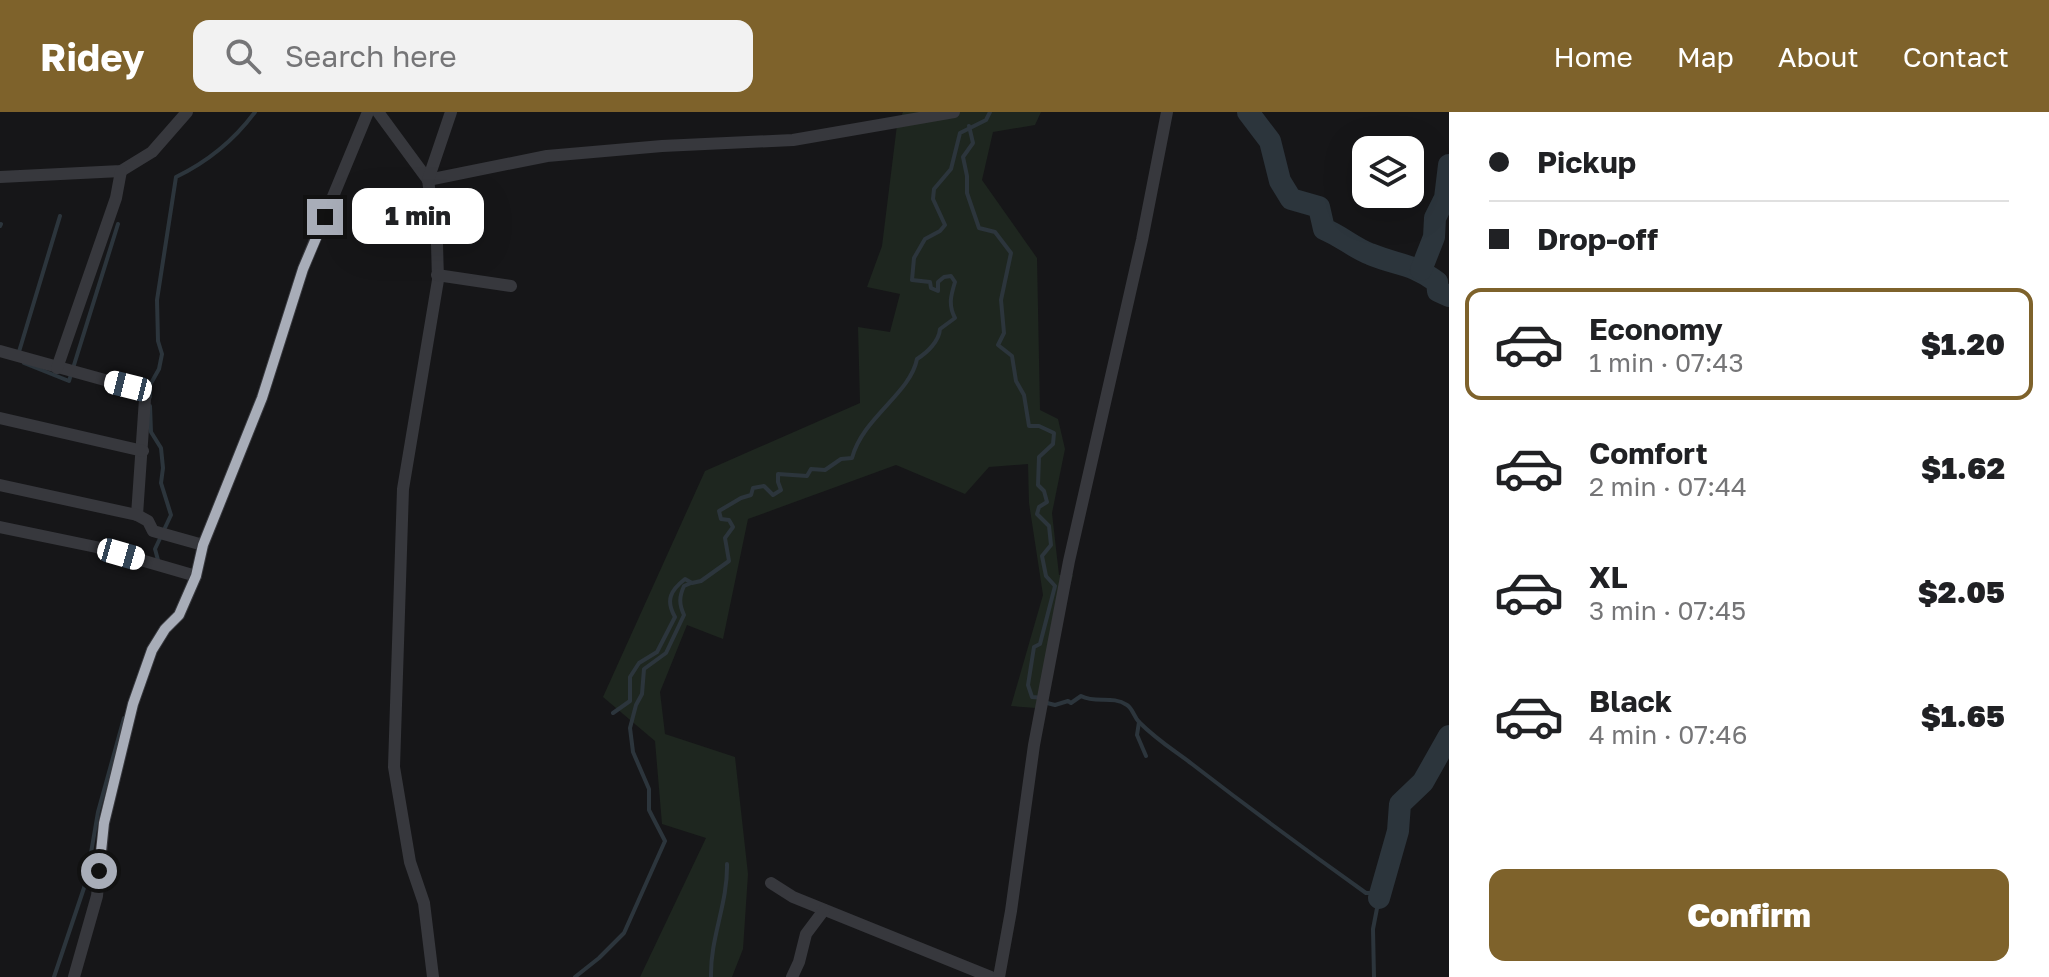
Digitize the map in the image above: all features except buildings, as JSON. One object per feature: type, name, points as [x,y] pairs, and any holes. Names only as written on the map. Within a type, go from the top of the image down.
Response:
[{"type":"street","points":[[0,177],[121,171],[152,152],[187,112]]},
{"type":"street","points":[[74,977],[97,896],[104,823],[133,704],[152,650],[165,629],[179,615],[196,576],[203,545],[262,398],[303,269],[368,112]]},
{"type":"street","points":[[378,112],[428,180]]},
{"type":"street","points":[[433,977],[424,903],[410,862],[394,767],[403,489],[437,275],[437,244],[428,180],[451,112]]},
{"type":"street","points":[[428,180],[547,156],[662,146],[793,140],[954,112]]},
{"type":"street","points":[[999,977],[1034,745],[1069,561],[1142,240],[1167,112]]},
{"type":"street","points":[[57,368],[116,198],[121,171]]},
{"type":"street","points":[[437,275],[511,286]]},
{"type":"street","points":[[0,351],[141,390],[145,399],[137,515]]},
{"type":"street","points":[[0,418],[143,451]]},
{"type":"street","points":[[0,485],[137,515],[148,521],[153,531],[203,545]]},
{"type":"street","points":[[0,527],[96,547],[196,576]]},
{"type":"street","points":[[771,883],[793,897],[991,977]]},
{"type":"street","points":[[792,977],[806,934],[824,910]]},
{"type":"shaded area","points":[[903,112],[1041,112],[1035,125],[993,132],[982,180],[1037,258],[1040,410],[1058,419],[1065,449],[1052,513],[1059,575],[1073,575],[1036,708],[1011,706],[1043,595],[1029,503],[1028,464],[989,467],[965,494],[896,465],[748,519],[723,639],[687,625],[660,692],[665,734],[735,757],[748,874],[743,949],[732,977],[640,977],[706,838],[662,824],[655,741],[603,697],[705,471],[860,403],[858,327],[890,332],[900,294],[867,287],[882,246],[897,125]]},
{"type":"waterway","points":[[150,397],[150,385],[159,369],[162,354],[158,341],[157,300],[176,177],[220,149],[255,112]]},
{"type":"waterway","points":[[613,713],[630,701],[630,677],[639,663],[657,652],[675,617],[670,600],[676,587],[685,579],[692,583],[701,581],[729,561],[725,538],[733,527],[729,520],[721,519],[719,511],[751,495],[753,488],[764,486],[773,495],[781,490],[778,474],[807,476],[811,469],[825,470],[841,459],[852,458],[866,430],[913,372],[917,359],[932,346],[940,329],[955,318],[951,304],[955,282],[951,276],[938,282],[938,291],[931,288],[930,282],[912,280],[914,258],[925,239],[945,225],[933,199],[934,189],[951,169],[960,133],[986,120],[990,112]]},
{"type":"waterway","points":[[1248,112],[1270,141],[1280,181],[1291,199],[1319,207],[1324,229],[1379,258],[1420,271],[1437,282],[1438,291],[1449,296]]},
{"type":"waterway","points":[[969,126],[973,143],[963,157],[967,193],[979,228],[995,232],[1011,253],[1001,300],[1004,333],[998,345],[1012,356],[1016,381],[1024,395],[1029,426],[1039,426],[1054,433],[1053,444],[1039,457],[1038,485],[1044,491],[1047,502],[1039,507],[1037,514],[1049,526],[1051,545],[1042,556],[1046,576],[1055,586],[1040,644],[1034,647],[1028,685],[1032,697],[1045,698],[1047,703],[1055,705],[1071,703],[1081,696],[1116,700],[1127,705],[1139,722],[1137,735],[1146,756]]},
{"type":"waterway","points":[[1421,270],[1434,237],[1435,218],[1445,198],[1449,165]]},
{"type":"waterway","points":[[18,355],[60,216]]},
{"type":"waterway","points":[[24,363],[69,381],[118,224]]},
{"type":"waterway","points":[[150,406],[151,432],[161,448],[161,483],[171,515],[155,549],[158,560]]},
{"type":"waterway","points":[[575,977],[624,933],[665,841],[649,810],[649,789],[633,752],[630,728],[642,694],[644,669],[666,653],[684,615],[680,600],[682,590],[691,583]]},
{"type":"waterway","points":[[54,977],[86,882],[98,812],[124,718]]},
{"type":"waterway","points":[[1139,722],[1366,893],[1377,893],[1379,898],[1373,929],[1374,977]]},
{"type":"waterway","points":[[1379,898],[1398,831],[1400,804],[1423,782],[1449,736]]},
{"type":"waterway","points":[[711,977],[727,864]]},
{"type":"route","points":[[99,871],[104,823],[133,704],[152,650],[165,629],[179,615],[196,576],[203,545],[262,398],[303,269],[325,217]]}]
